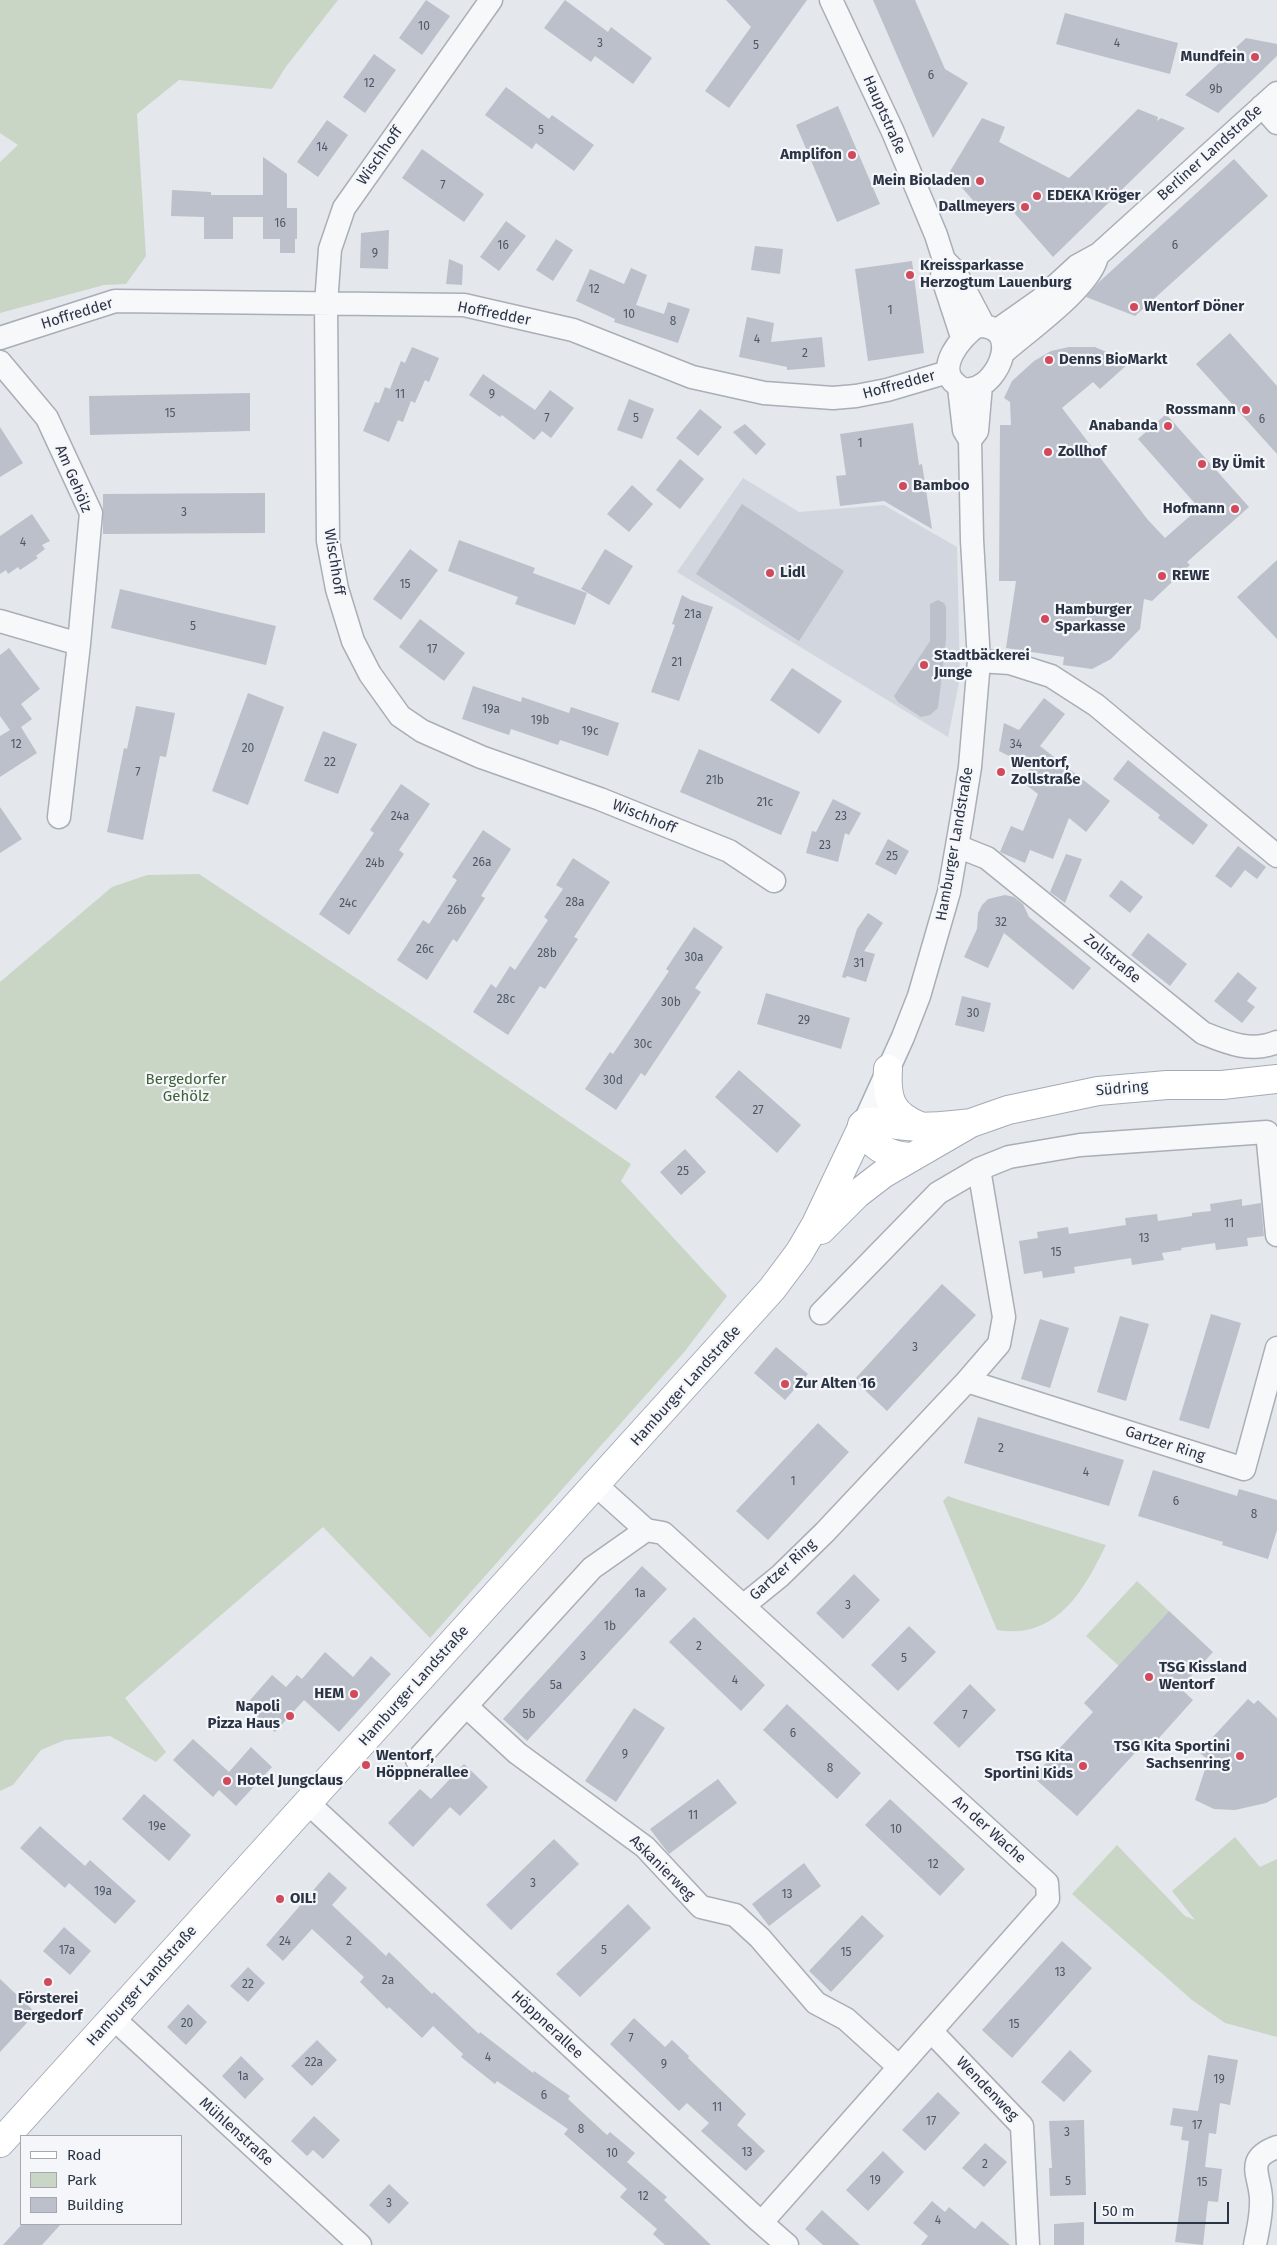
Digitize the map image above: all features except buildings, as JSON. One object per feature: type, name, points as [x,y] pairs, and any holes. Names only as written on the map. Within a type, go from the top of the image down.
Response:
[{"type":"main road","points":[[888,1069],[889,1095],[893,1108],[901,1117],[924,1128]]},
{"type":"main road","name":"Südring","points":[[799,1253],[857,1194],[883,1174],[971,1123],[1008,1110],[1098,1091],[1167,1085],[1222,1085],[1277,1079]]},
{"type":"main road","name":"Südring","points":[[863,1124],[875,1121],[910,1128],[924,1128],[971,1123]]},
{"type":"main road","points":[[863,1124],[870,1140],[886,1152],[897,1156],[910,1157]]},
{"type":"main road","name":"Hamburger Landstraße","points":[[0,2143],[747,1317],[799,1253],[830,1196],[863,1124]]},
{"type":"street","name":"Wischhoff","points":[[491,0],[344,208],[330,249],[326,304],[328,541],[337,588],[353,642],[370,674],[400,716],[422,730],[481,757],[600,799],[729,851],[774,880]]},
{"type":"street","name":"Hauptstraße","points":[[831,0],[893,132],[936,235],[944,260],[942,276],[962,337]]},
{"type":"street","points":[[1270,100],[1277,123]]},
{"type":"street","name":"Berliner Landstraße","points":[[995,336],[1086,279],[1093,268],[1098,254],[1270,100]]},
{"type":"street","name":"Hauptstraße","points":[[944,260],[955,271],[995,336]]},
{"type":"street","name":"Hoffredder","points":[[0,338],[115,301],[464,305],[573,330],[692,377],[764,393],[833,398],[856,396],[903,386],[963,382]]},
{"type":"street","points":[[977,326],[995,336],[989,379],[963,382],[953,354],[962,337],[977,326]]},
{"type":"street","name":"Am Gehölz","points":[[0,362],[47,418],[91,513],[79,644],[59,817]]},
{"type":"street","name":"Hamburger Landstraße","points":[[863,1124],[919,996],[935,945],[949,892],[970,767],[979,661],[972,540],[970,440],[964,430],[963,382]]},
{"type":"street","points":[[0,621],[79,644]]},
{"type":"street","points":[[979,661],[1010,663],[1051,676],[1096,705],[1277,856]]},
{"type":"street","name":"Zollstraße","points":[[957,846],[987,858],[1203,1033],[1230,1044],[1246,1047],[1260,1047],[1277,1042]]},
{"type":"street","points":[[821,1313],[938,1193],[980,1169],[1009,1158],[1080,1145],[1267,1132],[1277,1235]]},
{"type":"street","name":"Gartzer Ring","points":[[743,1606],[780,1576],[825,1532],[967,1381],[999,1344],[1004,1317],[980,1169]]},
{"type":"street","name":"Gartzer Ring","points":[[967,1381],[1244,1469],[1277,1348]]},
{"type":"street","name":"An der Wache","points":[[596,1485],[646,1530],[663,1533],[1047,1883],[1048,1899],[762,2222]]},
{"type":"street","points":[[417,1760],[592,1568],[646,1530]]},
{"type":"street","name":"Askanierweg","points":[[466,1706],[517,1753],[645,1847],[701,1907],[735,1915],[760,1938],[816,2003],[846,2018],[899,2067]]},
{"type":"street","name":"Höppnerallee","points":[[308,1803],[787,2245]]},
{"type":"street","name":"Mühlenstraße","points":[[113,2018],[360,2245]]},
{"type":"street","name":"Wendenweg","points":[[931,2031],[1022,2126],[1028,2245]]},
{"type":"street","points":[[1255,2245],[1269,2212],[1261,2196],[1256,2179],[1257,2163],[1265,2152],[1277,2147]]},
{"type":"shaded area","points":[[743,478],[799,512],[884,505],[957,547],[960,678],[948,737],[677,572]]},
{"type":"green space","points":[[0,0],[338,0],[285,68],[272,89],[179,80],[137,114],[146,256],[126,284],[104,285],[0,313],[0,162],[18,145],[0,133]]},
{"type":"green space","name":"Bergedorfer Gehölz","points":[[199,874],[433,1029],[631,1164],[621,1181],[727,1296],[685,1351],[430,1638],[323,1527],[125,1698],[166,1752],[156,1762],[110,1736],[65,1740],[41,1750],[13,1785],[0,1791],[0,982],[112,887],[147,875]]},
{"type":"green space","points":[[948,1496],[1106,1545],[1078,1594],[1066,1608],[1052,1619],[1036,1627],[1018,1631],[997,1630],[943,1501]]},
{"type":"green space","points":[[1137,1581],[1169,1611],[1119,1666],[1086,1636]]},
{"type":"green space","points":[[1235,1837],[1260,1867],[1277,1859],[1277,2037],[1225,2023],[1192,2000],[1072,1894],[1117,1845],[1185,1916],[1195,1920],[1172,1891]]},
{"type":"place","name":"Mundfein","points":[[1255,57]]},
{"type":"place","name":"Amplifon","points":[[852,155]]},
{"type":"place","name":"Mein Bioladen","points":[[980,181]]},
{"type":"place","name":"EDEKA Kröger","points":[[1037,196]]},
{"type":"place","name":"Dallmeyers","points":[[1025,207]]},
{"type":"place","name":"Kreissparkasse Herzogtum Lauenburg","points":[[910,275]]},
{"type":"place","name":"Wentorf Döner","points":[[1134,307]]},
{"type":"place","name":"Denns BioMarkt","points":[[1049,360]]},
{"type":"place","name":"Rossmann","points":[[1246,410]]},
{"type":"place","name":"Anabanda","points":[[1168,426]]},
{"type":"place","name":"Zollhof","points":[[1048,452]]},
{"type":"place","name":"By Ümit","points":[[1202,464]]},
{"type":"place","name":"Bamboo","points":[[903,486]]},
{"type":"place","name":"Hofmann","points":[[1235,509]]},
{"type":"place","name":"Lidl","points":[[770,573]]},
{"type":"place","name":"REWE","points":[[1162,576]]},
{"type":"place","name":"Hamburger Sparkasse","points":[[1045,619]]},
{"type":"place","name":"Stadtbäckerei Junge","points":[[924,665]]},
{"type":"place","name":"Wentorf, Zollstraße","points":[[1001,772]]},
{"type":"place","name":"Zur Alten 16","points":[[785,1384]]},
{"type":"place","name":"TSG Kissland Wentorf","points":[[1149,1677]]},
{"type":"place","name":"HEM","points":[[354,1694]]},
{"type":"place","name":"Napoli Pizza Haus","points":[[290,1716]]},
{"type":"place","name":"TSG Kita Sportini Sachsenring","points":[[1240,1756]]},
{"type":"place","name":"Wentorf, Höppnerallee","points":[[366,1765]]},
{"type":"place","name":"TSG Kita Sportini Kids","points":[[1083,1766]]},
{"type":"place","name":"Hotel Jungclaus","points":[[227,1781]]},
{"type":"place","name":"OIL!","points":[[280,1899]]},
{"type":"place","name":"Försterei Bergedorf","points":[[48,1982]]}]
